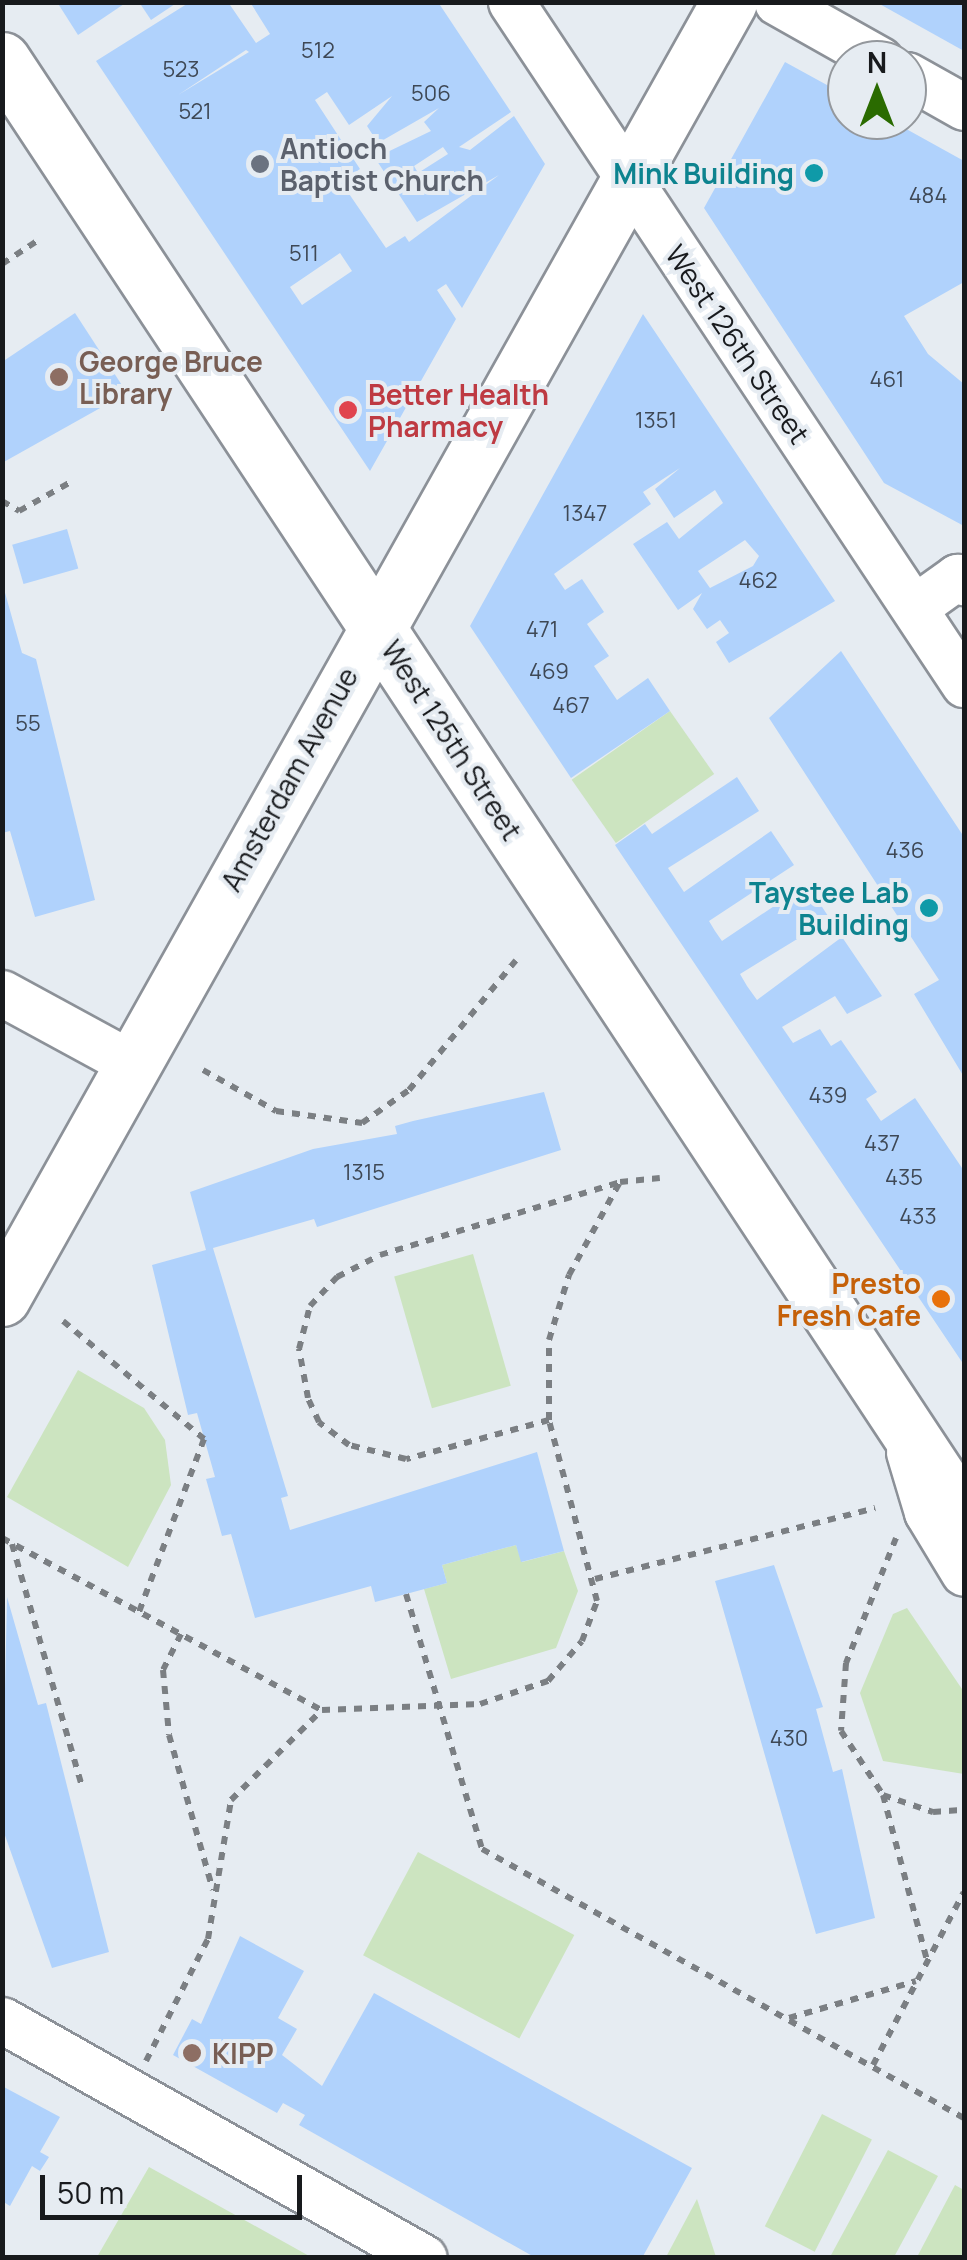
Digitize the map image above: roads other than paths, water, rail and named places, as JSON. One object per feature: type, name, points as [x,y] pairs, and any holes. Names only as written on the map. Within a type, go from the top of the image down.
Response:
[{"type":"main road","name":"Amsterdam Avenue","points":[[2,1298],[375,623],[630,182],[729,2]]},
{"type":"main road","name":"West 125th Street","points":[[2,60],[964,1516]]},
{"type":"street","name":"West 126th Street","points":[[510,2],[964,684]]},
{"type":"street","points":[[777,2],[844,40]]},
{"type":"street","points":[[927,86],[964,107]]},
{"type":"street","points":[[915,607],[956,577],[964,582]]},
{"type":"street","points":[[2,993],[132,1064]]},
{"type":"street","name":"West 125th Street","points":[[900,1422],[927,1512],[964,1573]]},
{"type":"street","points":[[2,2020],[424,2258]]},
{"type":"place","name":"Antioch Baptist Church","points":[[260,164]]},
{"type":"place","name":"Mink Building","points":[[814,173]]},
{"type":"place","name":"George Bruce Library","points":[[59,377]]},
{"type":"place","name":"Better Health Pharmacy","points":[[348,410]]},
{"type":"place","name":"Taystee Lab Building","points":[[929,908]]},
{"type":"place","name":"Presto Fresh Cafe","points":[[941,1299]]},
{"type":"place","name":"KIPP","points":[[192,2053]]}]
